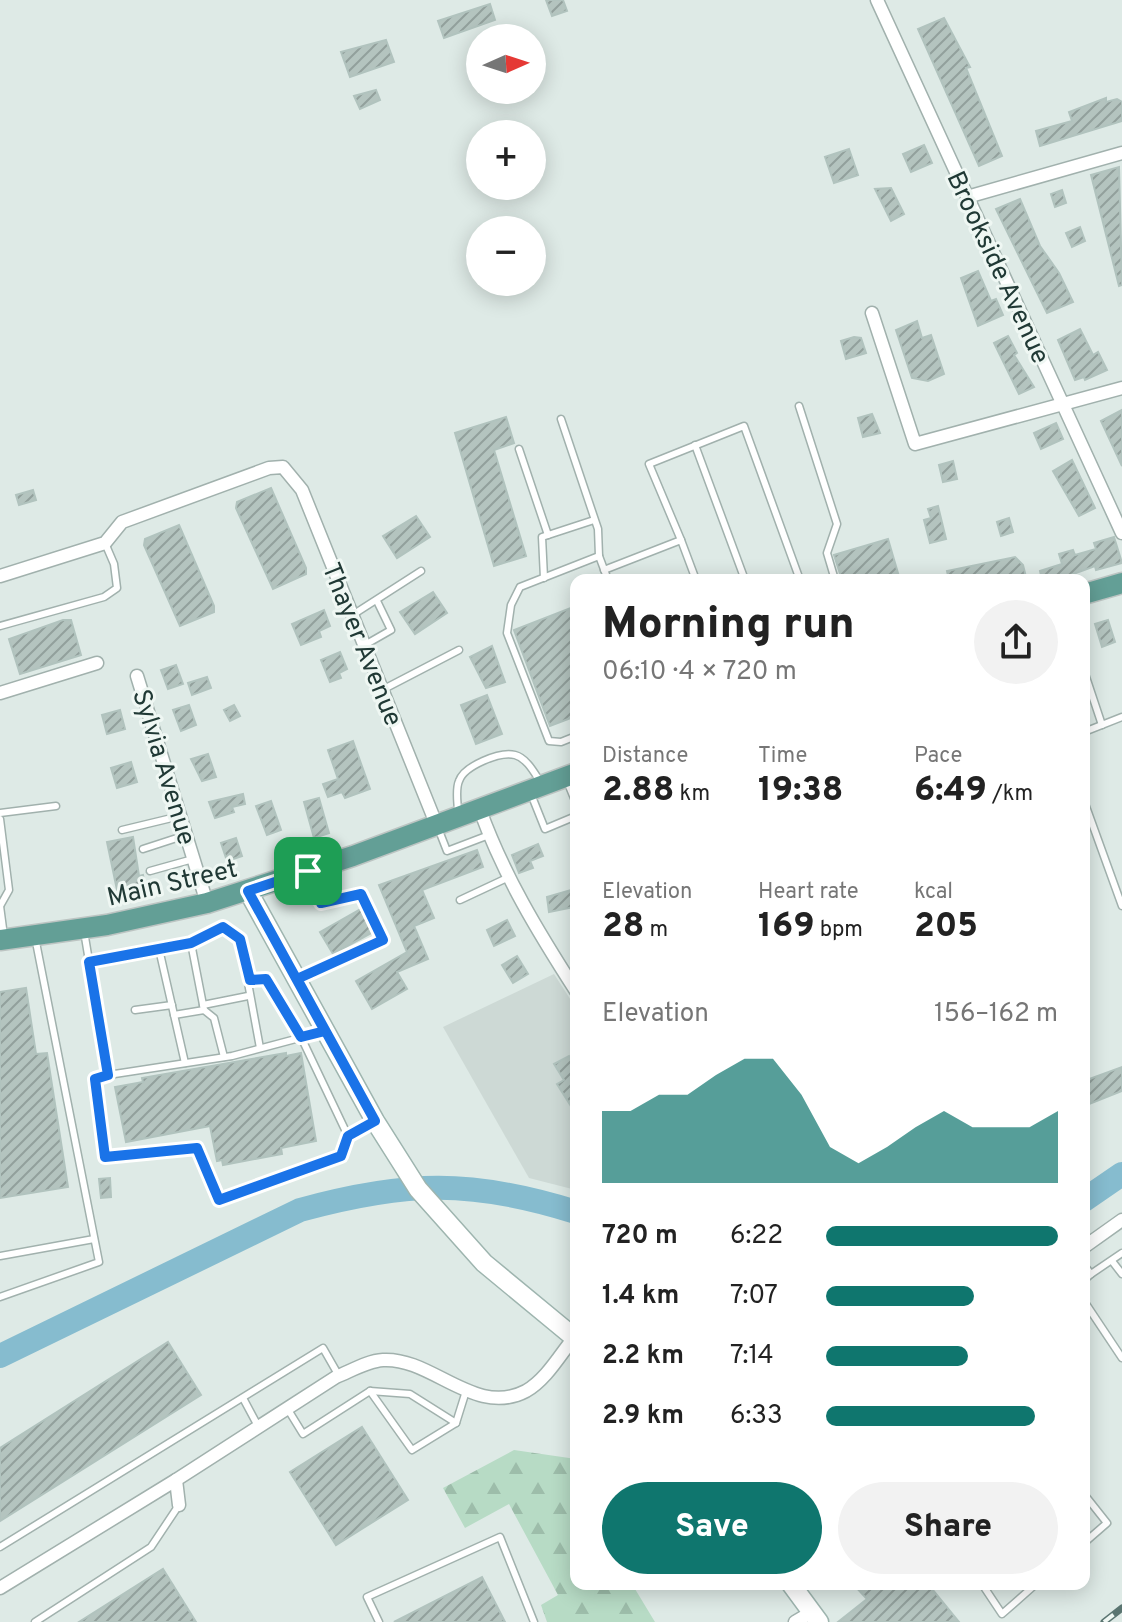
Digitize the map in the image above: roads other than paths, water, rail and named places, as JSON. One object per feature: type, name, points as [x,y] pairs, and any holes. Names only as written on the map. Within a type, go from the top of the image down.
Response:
[{"type":"main road","points":[[1090,592],[1122,583]]},
{"type":"main road","name":"Main Street","points":[[2,940],[84,928],[207,903],[437,826],[570,775]]},
{"type":"main road","points":[[248,891],[375,1121],[443,1221],[514,1291],[570,1333]]},
{"type":"main road","points":[[794,1590],[809,1619]]},
{"type":"street","name":"Brookside Avenue","points":[[877,0],[1122,533]]},
{"type":"street","points":[[967,197],[1122,153]]},
{"type":"street","points":[[872,313],[915,444],[1122,388]]},
{"type":"street","name":"Thayer Avenue","points":[[105,543],[122,522],[269,468],[283,467],[302,490],[437,826]]},
{"type":"street","points":[[0,576],[105,543]]},
{"type":"street","points":[[0,693],[97,663]]},
{"type":"street","name":"Sylvia Avenue","points":[[137,676],[207,903]]},
{"type":"street","points":[[480,810],[507,878],[534,928],[570,982]]},
{"type":"street","points":[[1090,1243],[1122,1220]]},
{"type":"street","points":[[0,1588],[339,1376],[384,1360],[411,1365],[466,1391],[503,1396],[525,1392],[543,1377],[570,1343]]},
{"type":"street","points":[[176,1480],[179,1505]]},
{"type":"lane","points":[[799,406],[837,524],[827,553],[833,574]]},
{"type":"lane","points":[[561,419],[594,520],[599,556],[606,574]]},
{"type":"lane","points":[[694,574],[649,464],[744,426],[798,574]]},
{"type":"lane","points":[[695,445],[743,574]]},
{"type":"lane","points":[[519,449],[548,535]]},
{"type":"lane","points":[[544,578],[540,547],[542,537],[594,520]]},
{"type":"lane","points":[[604,570],[681,540]]},
{"type":"lane","points":[[0,626],[104,597],[117,588],[114,564],[105,543]]},
{"type":"lane","points":[[570,738],[561,742],[549,741],[507,633],[511,605],[520,587],[599,556]]},
{"type":"lane","points":[[351,616],[421,571]]},
{"type":"lane","points":[[363,646],[391,630],[377,601]]},
{"type":"lane","points":[[382,690],[459,650]]},
{"type":"lane","points":[[1090,689],[1102,725]]},
{"type":"lane","points":[[1090,730],[1122,717]]},
{"type":"lane","points":[[458,818],[459,781],[463,773],[485,761],[515,755],[524,760],[536,788],[545,829],[570,819]]},
{"type":"lane","points":[[2,940],[0,906],[9,890],[0,816],[56,806]]},
{"type":"lane","points":[[122,830],[180,816]]},
{"type":"lane","points":[[1090,818],[1122,906]]},
{"type":"lane","points":[[437,826],[447,851],[489,835]]},
{"type":"lane","points":[[143,849],[186,835]]},
{"type":"lane","points":[[150,871],[193,859]]},
{"type":"lane","points":[[297,979],[383,940],[361,894],[321,903],[308,871]]},
{"type":"lane","points":[[460,900],[507,878]]},
{"type":"lane","points":[[89,962],[191,943],[223,927],[233,932],[240,939],[250,980],[248,996],[260,1048]]},
{"type":"lane","points":[[84,928],[108,1075]]},
{"type":"lane","points":[[0,1297],[99,1262],[35,935]]},
{"type":"lane","points":[[191,943],[198,994],[203,1007],[214,1018],[224,1057]]},
{"type":"lane","points":[[159,949],[185,1063]]},
{"type":"lane","points":[[164,969],[174,967]]},
{"type":"lane","points":[[250,980],[266,979],[301,1037],[348,1136]]},
{"type":"lane","points":[[167,985],[177,983]]},
{"type":"lane","points":[[135,1010],[171,1002],[181,996]]},
{"type":"lane","points":[[174,1015],[248,996]]},
{"type":"lane","points":[[325,1031],[224,1057],[95,1079],[105,1157],[197,1148],[219,1200],[341,1156],[348,1136],[375,1121]]},
{"type":"lane","points":[[0,1256],[94,1239]]},
{"type":"lane","points":[[1091,1274],[1122,1253]]},
{"type":"lane","points":[[1112,1261],[1122,1274]]},
{"type":"lane","points":[[1090,1310],[1122,1358]]},
{"type":"lane","points":[[0,1547],[323,1348],[339,1376]]},
{"type":"lane","points":[[370,1391],[412,1450],[456,1423],[466,1391]]},
{"type":"lane","points":[[287,1408],[303,1434],[370,1391],[410,1394],[456,1423]]},
{"type":"lane","points":[[243,1398],[258,1426]]},
{"type":"lane","points":[[1090,1502],[1107,1523],[1090,1538]]},
{"type":"lane","points":[[35,1622],[151,1547],[179,1505]]},
{"type":"lane","points":[[379,1622],[367,1597],[500,1537],[534,1622]]},
{"type":"lane","points":[[986,1590],[1002,1614],[1029,1590]]},
{"type":"waterway","points":[[1090,1196],[1122,1174]]},
{"type":"waterway","points":[[0,1356],[300,1210],[338,1200],[406,1189],[470,1189],[538,1201],[570,1210]]},
{"type":"railway","points":[[1104,1622],[1122,1608]]}]
